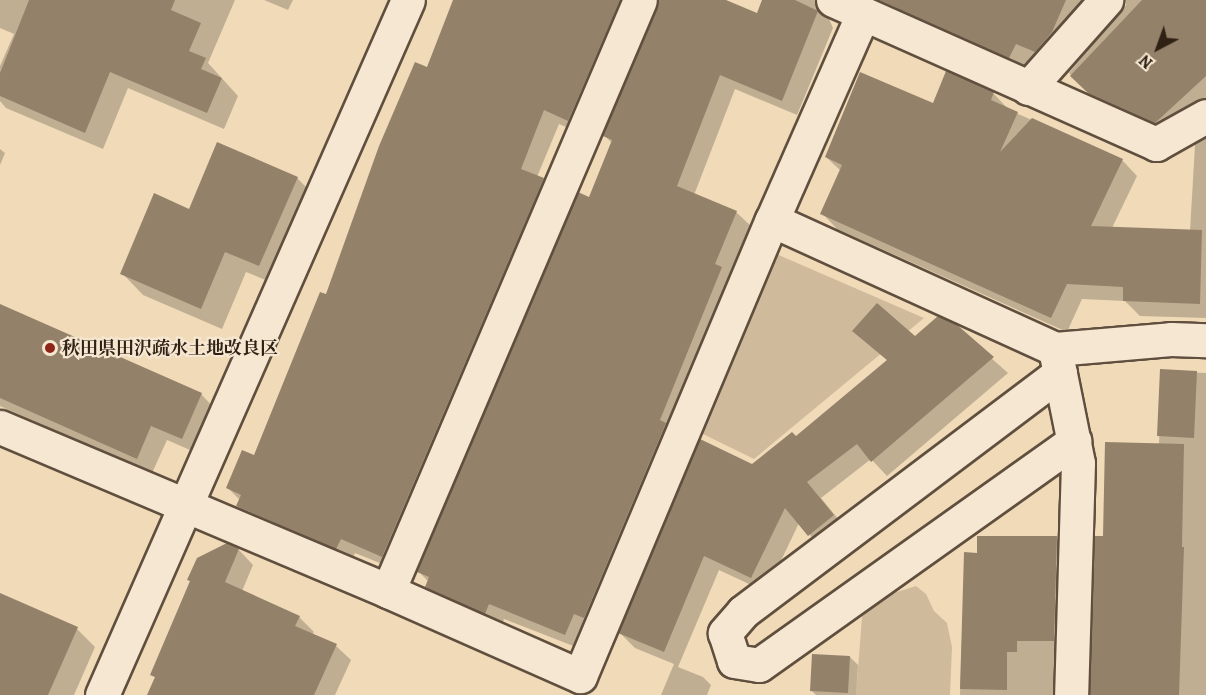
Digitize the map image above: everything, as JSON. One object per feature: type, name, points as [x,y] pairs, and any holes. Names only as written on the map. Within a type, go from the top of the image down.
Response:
[{"type":"street","points":[[102,695],[408,0]]},
{"type":"street","points":[[388,591],[640,0]]},
{"type":"street","points":[[833,0],[1156,144],[1206,116]]},
{"type":"street","points":[[1028,88],[1106,0]]},
{"type":"street","points":[[0,427],[186,508],[388,591],[580,676],[772,220],[863,14]]},
{"type":"street","points":[[772,220],[1058,361]]},
{"type":"street","points":[[1074,441],[759,665],[734,661],[725,633],[743,612],[1058,361],[1171,339],[1206,340]]},
{"type":"street","points":[[1058,361],[1078,464],[1071,695]]},
{"type":"shaded area","points":[[774,253],[924,318],[754,459],[701,433]]},
{"type":"shaded area","points":[[916,586],[926,594],[934,611],[947,623],[952,647],[950,695],[856,695],[862,617],[881,597]]},
{"type":"building","points":[[29,0],[175,0],[171,10],[201,23],[189,51],[206,58],[201,69],[222,78],[207,113],[110,72],[85,133],[0,96],[0,73]]},
{"type":"building","points":[[453,0],[620,0],[568,121],[544,110],[521,169],[544,178],[382,557],[341,539],[336,549],[236,506],[241,495],[226,488],[242,450],[254,455],[320,292],[326,294],[379,146],[415,62],[427,67]]},
{"type":"building","points":[[658,0],[726,0],[757,13],[762,0],[795,0],[818,11],[782,101],[720,75],[677,186],[737,211],[715,264],[722,267],[660,420],[666,423],[584,618],[574,614],[565,635],[489,604],[485,614],[425,587],[429,577],[417,572],[578,192],[589,197],[612,140],[603,136]]},
{"type":"building","points":[[879,0],[1066,0],[1052,32],[1035,52],[1016,44],[1009,58]]},
{"type":"building","points":[[1142,0],[1206,0],[1206,76],[1155,123],[1088,93],[1070,76]]},
{"type":"building","points":[[946,71],[994,92],[991,100],[1018,112],[1000,152],[1032,118],[1123,159],[1091,226],[1202,230],[1200,304],[1123,301],[1123,287],[1067,284],[1051,318],[820,214],[842,165],[825,157],[860,72],[933,103]]},
{"type":"building","points":[[217,142],[298,177],[259,266],[225,252],[201,309],[120,274],[154,193],[189,209]]},
{"type":"building","points":[[877,303],[915,336],[938,316],[956,324],[994,357],[871,462],[857,444],[807,482],[834,515],[808,536],[785,508],[751,578],[704,556],[664,652],[618,633],[700,439],[752,464],[792,432],[796,436],[887,360],[852,331]]},
{"type":"building","name":"秋田県田沢疏水土地改良区","points":[[0,304],[202,393],[182,439],[151,426],[137,459],[0,398]]},
{"type":"building","points":[[1160,369],[1197,371],[1194,438],[1157,436]]},
{"type":"building","points":[[1105,442],[1184,444],[1182,547],[1184,547],[1179,695],[1090,695],[1095,536],[1103,536]]},
{"type":"building","points":[[977,536],[1057,536],[1054,641],[1017,641],[1017,652],[1007,652],[1007,690],[960,689],[964,552],[977,553]]},
{"type":"building","points":[[227,543],[239,549],[225,582],[300,616],[295,626],[337,644],[314,695],[147,695],[155,677],[150,675],[190,581],[187,580],[197,558]]},
{"type":"building","points":[[0,593],[78,627],[48,695],[0,695]]},
{"type":"building","points":[[812,654],[850,656],[848,693],[810,691]]},
{"type":"place","name":"秋田県田沢疏水土地改良区","points":[[50,348]]}]
